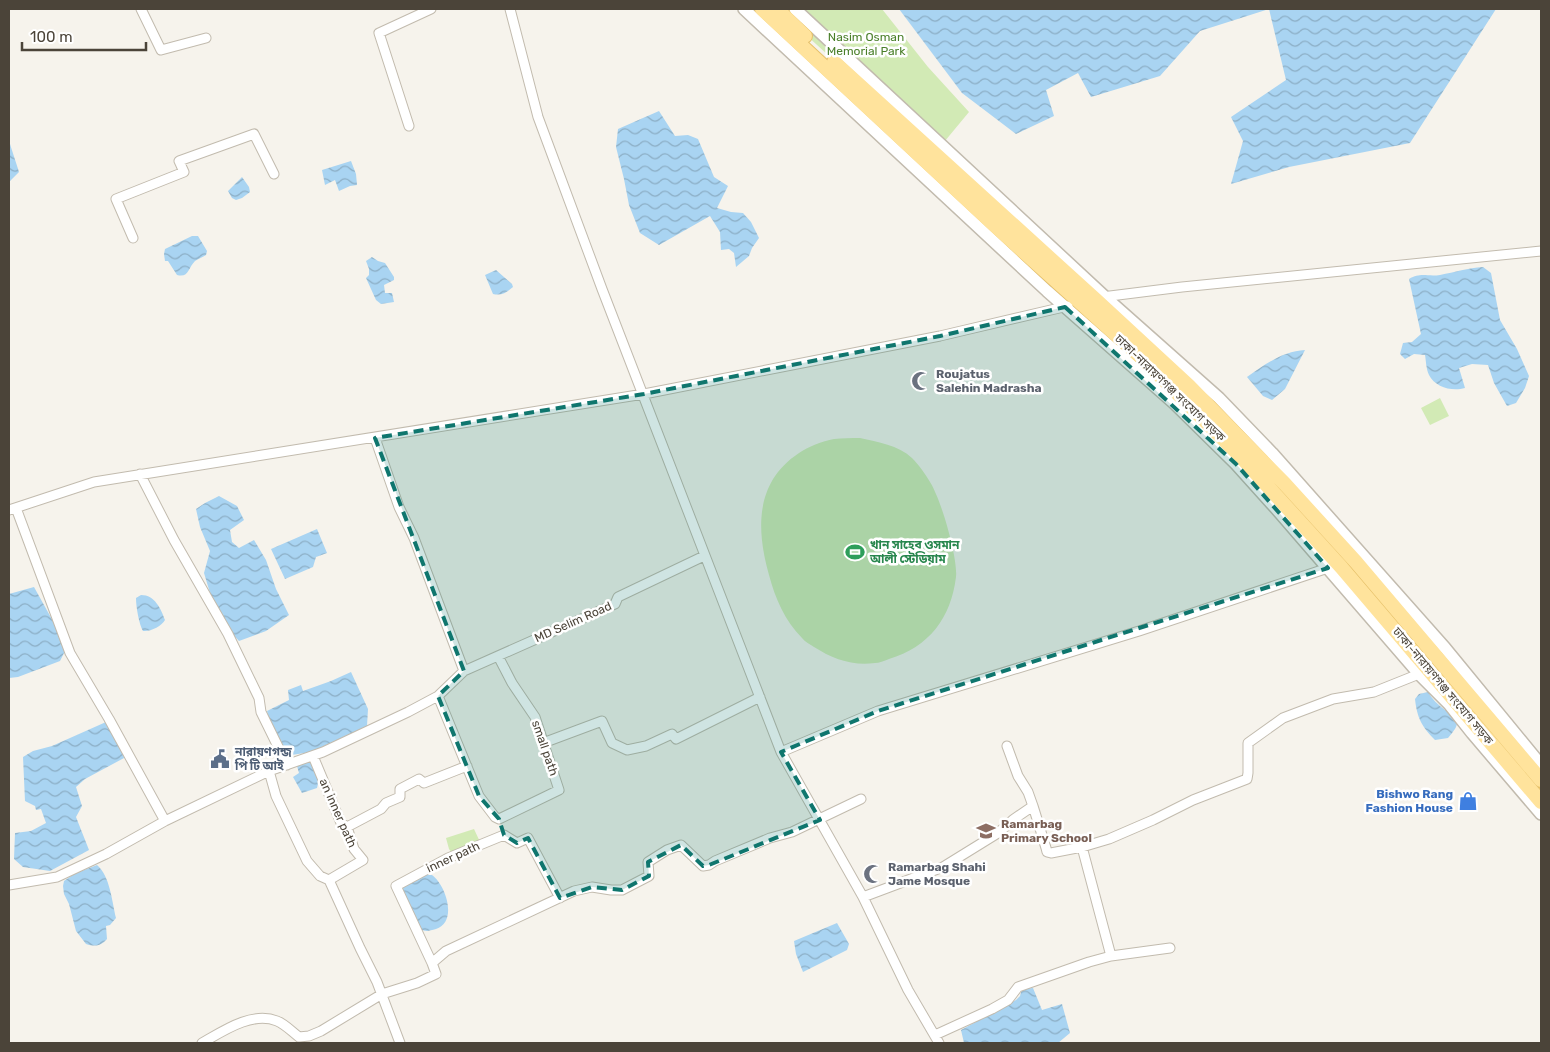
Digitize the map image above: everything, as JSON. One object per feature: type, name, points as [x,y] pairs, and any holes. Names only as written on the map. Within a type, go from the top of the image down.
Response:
[{"type":"main road","name":"ঢাকা-নারায়ণগঞ্জ সংযোগ সড়ক","points":[[762,9],[1142,358],[1242,458],[1341,567],[1424,672],[1466,715],[1541,802]]},
{"type":"main road","name":"ঢাকা-নারায়ণগঞ্জ সংযোগ সড়ক","points":[[777,9],[846,74],[1100,298],[1189,386],[1285,484],[1356,562],[1541,780]]},
{"type":"street","points":[[141,9],[161,50],[206,38]]},
{"type":"street","points":[[409,126],[379,33],[431,9]]},
{"type":"street","points":[[510,9],[538,116],[704,556],[781,752],[863,897],[908,990],[937,1039],[1008,1000],[1018,987],[1082,964],[1111,956],[1170,948]]},
{"type":"street","points":[[744,9],[1065,306],[1174,403],[1236,464],[1424,672],[1448,704],[1541,814]]},
{"type":"street","points":[[795,9],[1100,298],[1219,398],[1272,453],[1445,648],[1541,765]]},
{"type":"street","points":[[133,238],[116,199],[184,172],[179,161],[254,134],[274,174]]},
{"type":"street","points":[[1100,298],[1541,251]]},
{"type":"street","points":[[165,821],[70,653],[12,509],[94,482],[644,394],[940,336],[1080,302]]},
{"type":"street","points":[[9,885],[57,877],[106,854],[165,821],[269,771],[313,756],[386,724],[438,696],[464,671],[414,538],[399,507],[375,438]]},
{"type":"street","points":[[140,474],[174,540],[228,634],[259,698],[261,712],[287,765]]},
{"type":"street","name":"MD Selim Road","points":[[464,671],[615,604],[618,597],[704,556]]},
{"type":"street","points":[[781,752],[878,711],[1130,634],[1328,568]]},
{"type":"street","name":"small path","points":[[498,656],[512,684],[535,717],[559,790],[498,819]]},
{"type":"street","points":[[1007,746],[1018,776],[1028,792],[1047,852],[1051,853],[1109,839],[1193,800],[1247,779],[1248,743],[1283,718],[1333,699],[1374,692],[1424,672]]},
{"type":"street","points":[[438,696],[479,796],[498,819],[504,835],[517,843],[528,838],[560,898]]},
{"type":"street","points":[[542,743],[602,721],[612,743],[627,750],[646,746],[672,734],[676,739],[760,697]]},
{"type":"street","name":"an inner path","points":[[313,756],[341,823],[347,827],[354,849],[363,860],[329,880]]},
{"type":"street","points":[[347,827],[381,810],[386,804],[400,797],[400,789],[413,782],[419,779],[424,784],[467,766]]},
{"type":"street","points":[[269,771],[276,796],[307,861],[320,876],[329,880],[382,994],[400,1043]]},
{"type":"street","points":[[202,1043],[223,1030],[263,1017],[279,1021],[299,1037],[309,1036],[321,1031],[382,994],[417,983],[436,974],[432,963],[446,950],[574,891],[592,887],[622,890],[649,876],[648,862],[667,850],[681,845],[703,866],[709,865],[770,838],[792,832],[820,820],[861,799]]},
{"type":"street","points":[[863,897],[943,867],[998,834],[1014,819],[1033,806]]},
{"type":"street","name":"inner path","points":[[432,963],[396,886],[448,858],[504,835]]},
{"type":"street","points":[[1082,847],[1111,956]]},
{"type":"highlighted area","points":[[1065,307],[1236,464],[1328,568],[878,711],[781,752],[820,820],[709,865],[703,866],[681,845],[648,862],[649,876],[622,890],[592,887],[560,898],[528,838],[517,843],[504,835],[499,819],[479,796],[438,696],[464,671],[375,438],[644,394],[940,336]]},
{"type":"green space","name":"Nasim Osman Memorial Park","points":[[785,9],[882,9],[928,67],[969,112],[935,153],[781,12]]},
{"type":"green space","points":[[1440,398],[1449,416],[1430,425],[1421,408]]},
{"type":"green space","points":[[860,438],[900,450],[912,458],[922,470],[934,490],[944,515],[952,543],[956,568],[956,577],[949,605],[936,629],[916,647],[903,654],[880,662],[867,664],[843,661],[828,655],[805,641],[796,631],[781,609],[771,584],[762,541],[761,524],[767,492],[774,478],[785,465],[811,446],[834,439]]},
{"type":"green space","points":[[474,829],[481,844],[454,856],[449,849],[446,838]]},
{"type":"water","points":[[899,9],[1269,9],[1200,31],[1160,76],[1091,97],[1078,73],[1046,90],[1054,116],[1016,134],[962,93]]},
{"type":"water","points":[[1269,9],[1496,9],[1410,143],[1289,167],[1231,184],[1243,141],[1231,117],[1286,80]]},
{"type":"water","points":[[659,111],[675,136],[688,135],[698,139],[714,177],[728,186],[717,208],[743,213],[751,222],[759,238],[749,256],[736,267],[734,253],[729,249],[721,250],[720,232],[710,216],[659,245],[640,233],[629,205],[616,147],[618,129]]},
{"type":"water","points":[[9,141],[19,172],[9,182]]},
{"type":"water","points":[[351,161],[356,174],[357,185],[339,191],[335,180],[325,185],[322,170]]},
{"type":"water","points":[[242,177],[250,192],[236,200],[232,198],[228,191]]},
{"type":"water","points":[[192,236],[198,236],[207,251],[206,255],[195,261],[186,274],[177,275],[168,261],[165,261],[165,249]]},
{"type":"water","points":[[372,257],[385,263],[394,277],[394,280],[384,285],[385,293],[392,293],[394,302],[381,304],[376,300],[366,278],[369,275],[369,269],[366,261]]},
{"type":"water","points":[[1483,267],[1491,273],[1500,320],[1517,349],[1529,376],[1525,388],[1516,403],[1507,406],[1494,383],[1488,365],[1472,364],[1459,368],[1465,388],[1449,389],[1435,383],[1429,375],[1425,355],[1414,354],[1405,359],[1400,354],[1403,343],[1412,342],[1421,334],[1409,279],[1421,275],[1440,275]]},
{"type":"water","points":[[496,270],[513,287],[502,294],[493,294],[485,275]]},
{"type":"water","points":[[1305,350],[1285,389],[1272,400],[1263,396],[1247,377],[1281,356]]},
{"type":"water","points":[[219,496],[237,506],[244,520],[230,530],[232,542],[239,548],[254,540],[266,560],[276,589],[289,615],[266,631],[239,641],[225,626],[213,603],[204,573],[210,551],[200,527],[196,509]]},
{"type":"water","points":[[317,529],[327,553],[316,557],[313,567],[285,579],[271,549]]},
{"type":"water","points":[[34,587],[54,623],[65,651],[60,661],[18,677],[9,678],[9,594]]},
{"type":"water","points":[[141,595],[154,600],[165,620],[159,626],[149,631],[143,631],[137,611],[136,598]]},
{"type":"water","points":[[351,672],[368,709],[367,726],[311,752],[285,756],[270,723],[267,711],[289,700],[288,690],[301,685],[303,691]]},
{"type":"water","points":[[1428,692],[1435,702],[1445,710],[1451,708],[1456,717],[1456,727],[1448,738],[1435,740],[1421,722],[1415,699],[1419,694]]},
{"type":"water","points":[[106,722],[122,746],[124,758],[85,779],[76,787],[82,806],[76,817],[89,850],[50,871],[23,867],[14,859],[15,833],[31,831],[46,823],[41,809],[36,810],[35,806],[25,801],[23,757],[33,751],[52,746]]},
{"type":"water","points":[[311,760],[319,780],[317,788],[302,793],[293,777],[299,773],[297,766]]},
{"type":"water","points":[[97,865],[108,882],[116,918],[110,925],[106,926],[107,939],[98,945],[92,945],[86,944],[76,931],[63,886],[64,881],[74,874]]},
{"type":"water","points":[[422,875],[432,875],[437,880],[448,903],[447,919],[443,925],[429,931],[420,929],[402,891],[404,886]]},
{"type":"water","points":[[837,923],[849,944],[847,950],[803,972],[796,954],[794,941]]},
{"type":"water","points":[[1033,988],[1042,1010],[1062,1004],[1070,1033],[1058,1043],[964,1043],[961,1030],[1016,1000],[1020,996],[1022,989]]},
{"type":"place","name":"Roujatus Salehin Madrasha","points":[[921,381]]},
{"type":"place","name":"খান সাহেব ওসমান আলী স্টেডিয়াম","points":[[855,552]]},
{"type":"place","name":"নারায়ণগন্জ পি টি আই","points":[[220,759]]},
{"type":"place","name":"Bishwo Rang Fashion House","points":[[1468,801]]},
{"type":"place","name":"Ramarbag Primary School","points":[[986,831]]},
{"type":"place","name":"Ramarbag Shahi Jame Mosque","points":[[873,874]]}]
